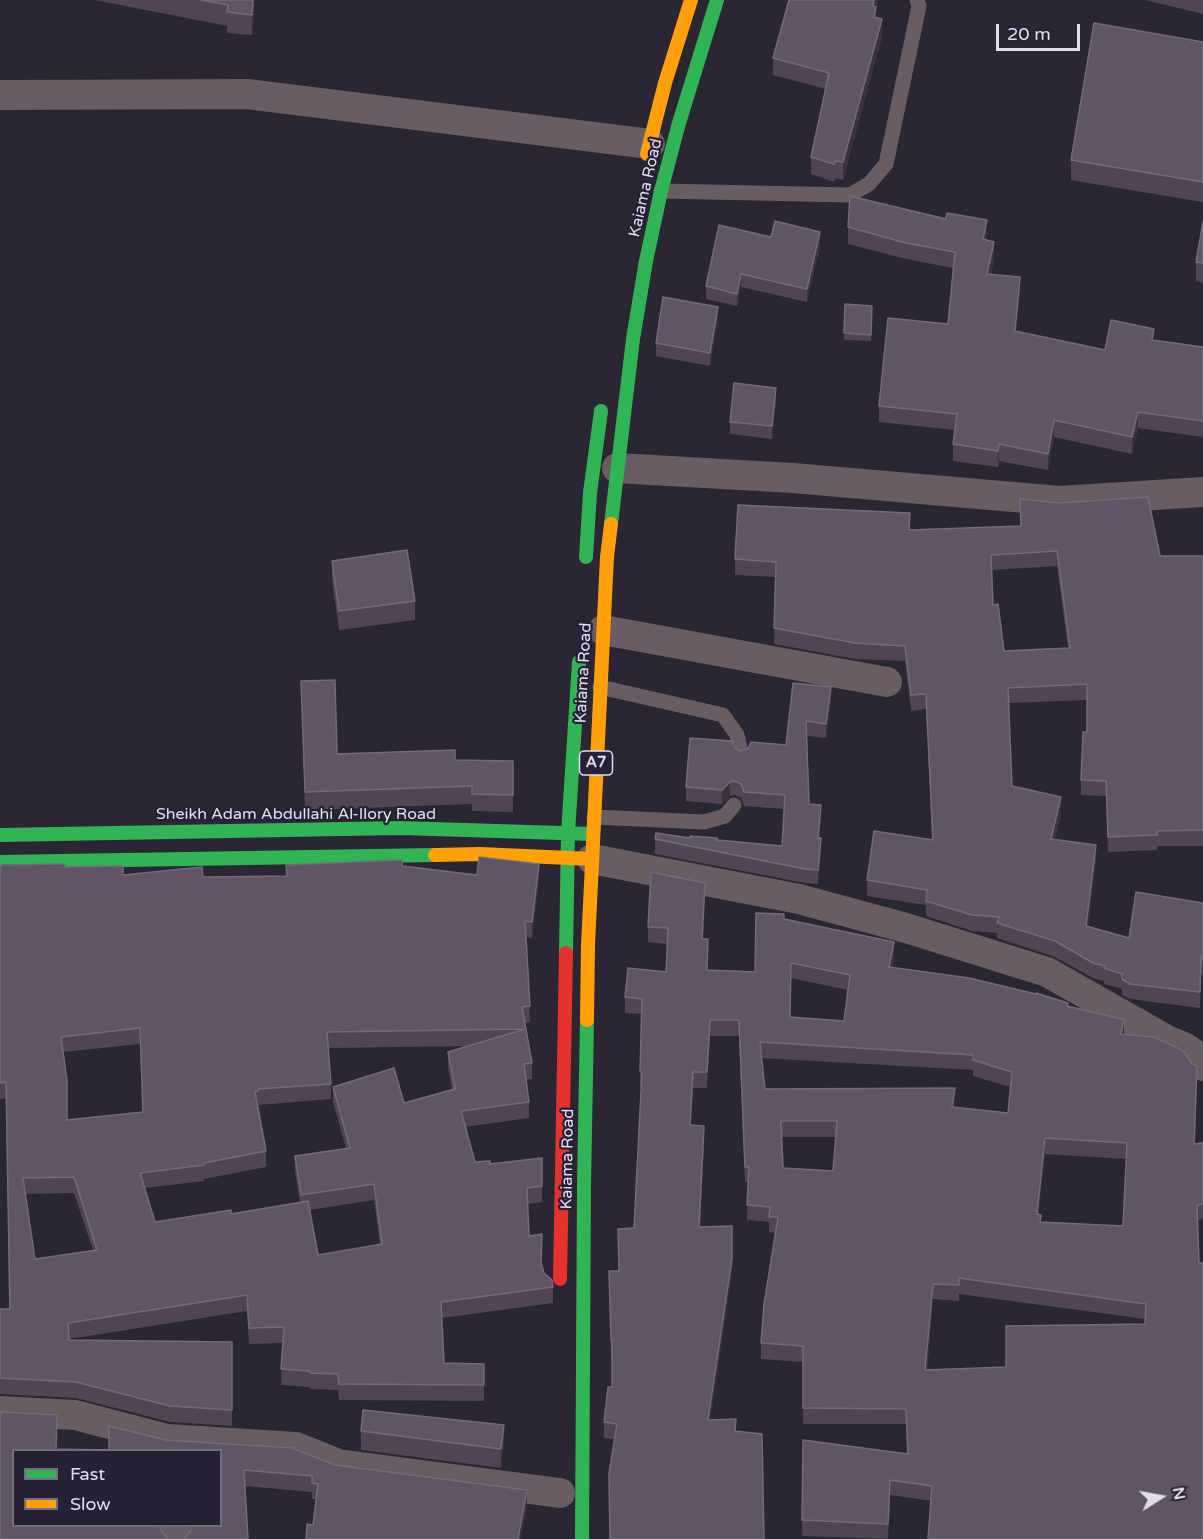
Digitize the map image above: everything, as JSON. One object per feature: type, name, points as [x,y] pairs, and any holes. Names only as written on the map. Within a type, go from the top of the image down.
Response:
[{"type":"main road","name":"Kaiama Road","points":[[647,155],[665,83],[691,0]]},
{"type":"main road","name":"Kaiama Road","points":[[560,1291],[561,1173],[584,850],[594,817],[607,557],[616,468],[646,261],[679,123],[717,0]]},
{"type":"main road","points":[[585,572],[590,493],[602,399]]},
{"type":"main road","name":"Kaiama Road","points":[[579,654],[568,833],[584,850],[588,945],[582,1539]]},
{"type":"main road","name":"Sheikh Adam Abdullahi Al-Ilory Road","points":[[0,835],[400,828],[568,833],[584,850]]},
{"type":"main road","points":[[0,862],[480,854],[584,850]]},
{"type":"street","points":[[0,95],[247,94],[647,155]]},
{"type":"street","points":[[616,468],[793,478],[1060,501],[1203,492]]},
{"type":"street","points":[[603,630],[887,682]]},
{"type":"street","points":[[584,850],[799,899],[906,928],[1047,972],[1167,1040],[1184,1047],[1202,1060]]},
{"type":"street","points":[[0,1411],[75,1415],[167,1445],[296,1447],[338,1464],[560,1493]]},
{"type":"lane","points":[[662,191],[850,195],[869,184],[886,164],[919,6],[917,0]]},
{"type":"lane","points":[[600,687],[723,715],[737,735],[742,756]]},
{"type":"lane","points":[[594,817],[704,822],[725,816],[734,805]]},
{"type":"building","points":[[201,0],[253,0],[252,15],[227,12],[228,5]]},
{"type":"building","points":[[789,0],[874,0],[873,6],[876,7],[874,17],[882,19],[843,162],[835,161],[834,164],[811,157],[829,73],[773,58]]},
{"type":"building","points":[[1094,23],[1203,42],[1203,182],[1071,160]]},
{"type":"building","points":[[850,196],[946,219],[947,213],[987,220],[983,239],[994,242],[987,274],[1020,277],[1015,331],[1105,350],[1111,320],[1154,329],[1152,340],[1203,347],[1203,421],[1138,412],[1132,437],[1054,420],[1048,454],[999,444],[998,451],[953,444],[957,414],[879,406],[888,318],[948,324],[955,252],[906,243],[848,227]]},
{"type":"building","points":[[775,221],[820,232],[807,289],[741,274],[737,294],[706,286],[719,225],[771,237]]},
{"type":"building","points":[[1203,222],[1203,263],[1196,262]]},
{"type":"building","points":[[663,297],[718,307],[710,353],[656,343]]},
{"type":"building","points":[[845,304],[872,306],[871,335],[844,333]]},
{"type":"building","points":[[734,383],[776,388],[772,426],[730,422]]},
{"type":"building","points":[[1148,497],[1160,556],[1203,556],[1203,830],[1157,831],[1157,835],[1108,837],[1106,781],[1081,780],[1083,732],[1087,732],[1087,684],[1008,688],[1012,786],[1061,797],[1051,839],[1096,845],[1086,926],[1129,938],[1136,892],[1203,903],[1203,961],[1201,955],[1200,992],[1130,984],[1122,979],[1122,974],[1093,963],[1055,941],[997,923],[999,917],[972,915],[926,901],[927,890],[867,880],[874,831],[933,840],[926,694],[911,695],[905,646],[855,643],[774,628],[776,562],[735,559],[738,505],[910,513],[909,530],[1021,526],[1020,499],[1061,503]],"holes":[[[1057,551],[1070,648],[1004,651],[998,604],[993,605],[991,555]]]},
{"type":"building","points":[[407,550],[415,601],[339,611],[332,561]]},
{"type":"building","points":[[335,680],[337,754],[455,750],[455,760],[513,761],[513,795],[472,794],[472,786],[305,792],[301,681]]},
{"type":"building","points":[[793,683],[831,687],[826,724],[806,721],[809,804],[821,805],[818,870],[655,839],[656,833],[782,846],[785,795],[744,792],[741,784],[735,781],[730,782],[722,790],[686,787],[690,738],[732,741],[735,748],[740,751],[748,749],[751,742],[786,745]]},
{"type":"building","points":[[479,857],[539,864],[532,922],[525,921],[530,1006],[522,1007],[532,1063],[524,1064],[529,1102],[461,1111],[475,1162],[490,1161],[490,1164],[542,1158],[542,1186],[527,1188],[529,1236],[542,1234],[541,1263],[544,1273],[552,1280],[553,1287],[441,1302],[444,1363],[484,1364],[484,1385],[339,1384],[338,1374],[281,1369],[284,1327],[249,1328],[247,1295],[68,1323],[69,1340],[232,1342],[232,1410],[170,1406],[76,1382],[0,1378],[0,1309],[10,1309],[6,1082],[0,1083],[1,865],[123,866],[123,875],[202,867],[203,877],[287,876],[286,865],[402,860],[402,866],[477,875]],"holes":[[[140,1028],[143,1112],[67,1120],[67,1081],[61,1037]],[[525,1029],[448,1052],[455,1089],[404,1103],[394,1068],[333,1087],[350,1148],[295,1156],[301,1195],[374,1184],[382,1244],[318,1255],[308,1201],[231,1214],[231,1210],[155,1222],[140,1173],[204,1165],[204,1163],[266,1151],[255,1092],[258,1089],[331,1084],[327,1032]],[[74,1177],[97,1250],[35,1259],[23,1178]]]},
{"type":"building","points":[[651,872],[705,883],[702,939],[708,939],[707,970],[755,972],[756,913],[784,914],[784,919],[894,942],[889,967],[969,978],[1036,993],[1068,1003],[1067,1006],[1122,1019],[1124,1020],[1121,1034],[1154,1037],[1185,1053],[1192,1064],[1197,1066],[1194,1144],[1203,1143],[1203,1204],[1197,1205],[1199,1263],[1203,1263],[1203,1539],[928,1539],[932,1486],[890,1480],[888,1524],[802,1520],[803,1440],[908,1454],[906,1409],[803,1408],[803,1346],[761,1343],[764,1304],[778,1217],[769,1217],[770,1207],[747,1205],[749,1167],[745,1167],[739,1020],[710,1020],[707,1072],[693,1072],[690,1125],[704,1126],[699,1227],[732,1226],[732,1259],[708,1420],[736,1419],[735,1431],[762,1434],[764,1539],[610,1539],[609,1473],[617,1424],[604,1422],[608,1387],[612,1387],[609,1271],[619,1271],[618,1229],[634,1228],[642,1072],[640,1072],[642,999],[625,997],[628,968],[666,972],[668,928],[648,927]],"holes":[[[791,963],[850,975],[844,1021],[790,1017]],[[760,1042],[973,1055],[973,1060],[1012,1072],[1008,1113],[952,1107],[955,1088],[765,1089]],[[781,1121],[837,1121],[833,1171],[783,1168]],[[1045,1138],[1127,1143],[1123,1226],[1040,1222],[1041,1215],[1037,1214]],[[959,1278],[1146,1304],[1145,1324],[1006,1326],[1006,1367],[925,1370],[933,1284],[959,1285]]]},
{"type":"building","points":[[363,1410],[504,1425],[501,1449],[361,1431]]},
{"type":"building","points":[[0,1412],[57,1415],[56,1449],[12,1449],[12,1527],[160,1527],[171,1539],[0,1539]]},
{"type":"building","points":[[109,1426],[166,1440],[292,1448],[335,1465],[527,1490],[518,1539],[306,1539],[307,1524],[313,1525],[318,1484],[312,1483],[312,1476],[244,1470],[248,1539],[181,1539],[191,1531],[192,1527],[222,1527],[222,1449],[109,1449]]},
{"type":"traffic: fast","points":[[611,524],[633,339],[646,261],[679,123],[717,0]]},
{"type":"traffic: fast","points":[[586,557],[590,493],[601,411]]},
{"type":"traffic: fast","points":[[566,953],[568,833],[579,662]]},
{"type":"traffic: fast","points":[[0,835],[401,828],[593,834]]},
{"type":"traffic: fast","points":[[0,862],[435,855]]},
{"type":"traffic: fast","points":[[582,1539],[587,1020]]},
{"type":"traffic: slow","points":[[647,154],[665,83],[691,0]]},
{"type":"traffic: slow","points":[[587,1020],[588,945],[607,557],[611,524]]},
{"type":"traffic: slow","points":[[435,855],[480,854],[592,859]]},
{"type":"traffic: jam","points":[[560,1279],[566,953]]}]
